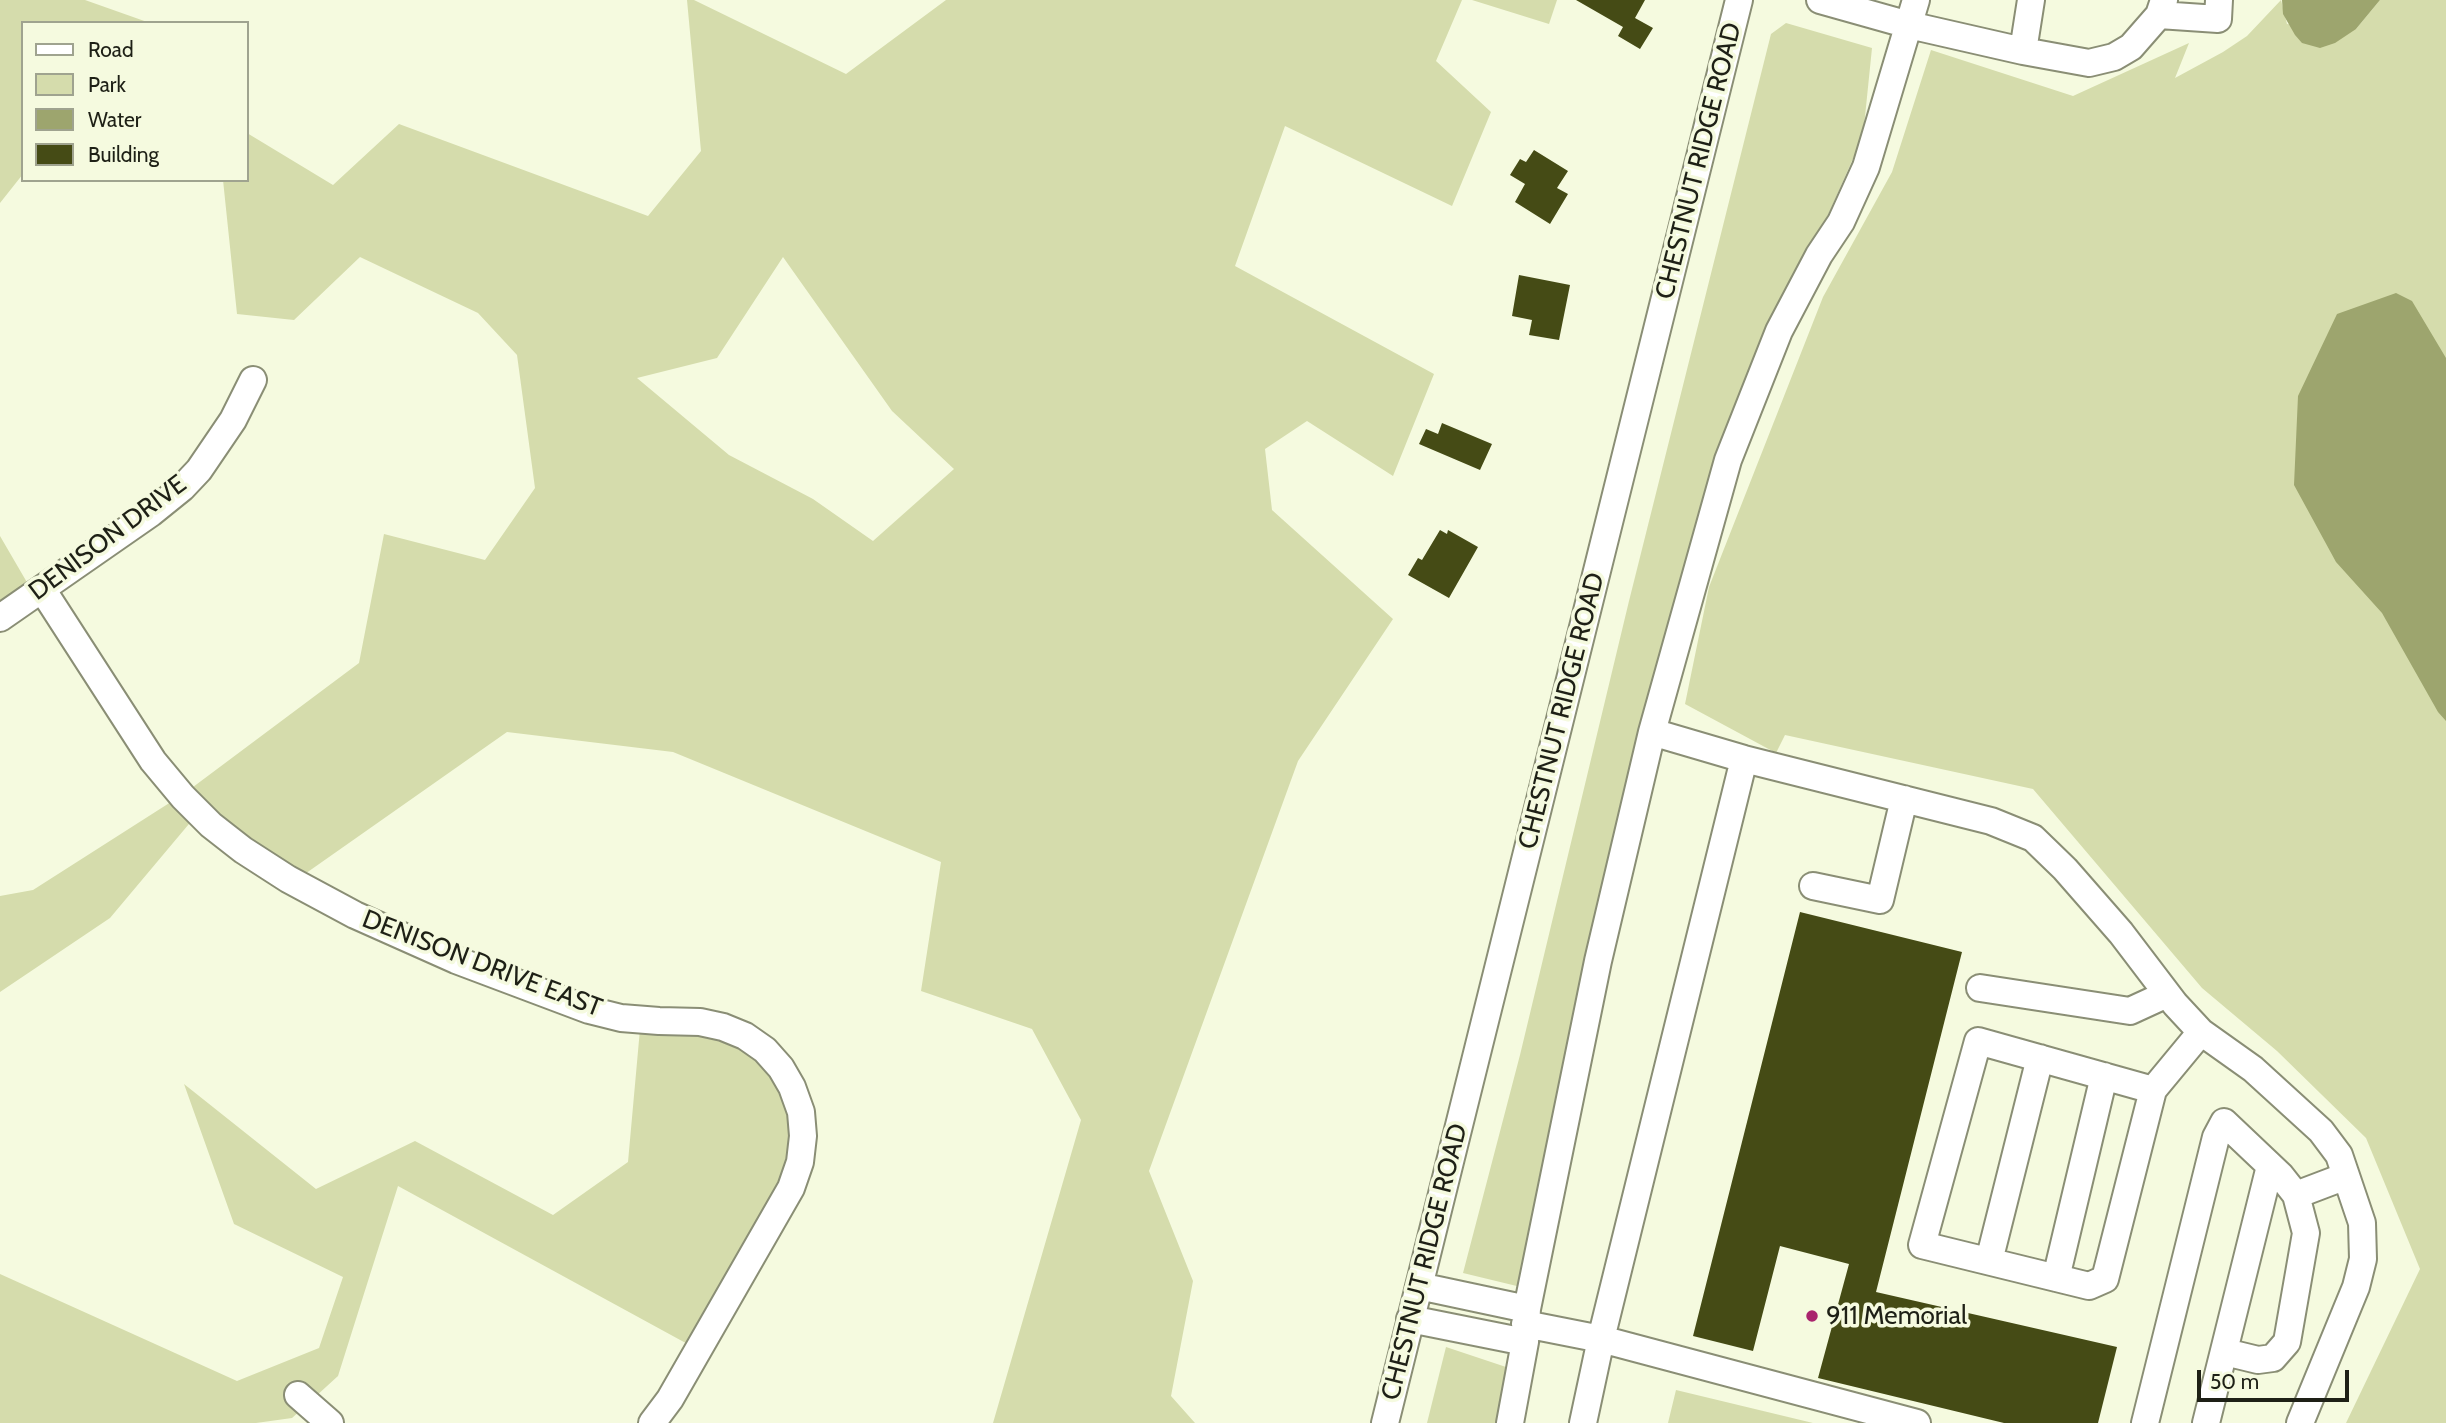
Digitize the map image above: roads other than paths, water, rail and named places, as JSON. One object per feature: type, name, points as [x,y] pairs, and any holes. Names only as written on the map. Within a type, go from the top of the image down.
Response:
[{"type":"street","name":"CHESTNUT RIDGE ROAD","points":[[1385,1423],[1739,0]]},
{"type":"street","points":[[1820,0],[1913,12],[2023,51],[2089,63],[2107,60],[2131,47],[2161,7],[2218,19],[2219,0]]},
{"type":"street","points":[[2023,51],[2031,0]]},
{"type":"street","points":[[1510,1423],[1525,1325],[1598,961],[1652,732],[1728,460],[1779,331],[1819,255],[1841,222],[1866,167],[1913,12]]},
{"type":"street","name":"DENISON DRIVE","points":[[0,618],[151,513],[182,488],[199,470],[233,419],[253,380]]},
{"type":"street","name":"DENISON DRIVE EAST","points":[[42,589],[153,761],[211,825],[243,850],[288,879],[355,915],[456,960],[589,1010],[621,1018],[700,1021],[723,1027],[745,1036],[765,1050],[781,1068],[792,1087],[800,1112],[803,1136],[791,1188],[670,1399],[652,1423]]},
{"type":"street","points":[[1652,732],[1744,759],[1991,821],[2033,838],[2065,869],[2121,933],[2201,1032],[2253,1069],[2321,1131],[2339,1155],[2362,1223],[2363,1259],[2356,1287],[2300,1423]]},
{"type":"street","points":[[1583,1423],[1601,1339],[1744,759]]},
{"type":"street","points":[[1813,886],[1881,900],[1903,799]]},
{"type":"street","points":[[1980,988],[2130,1012],[2167,993]]},
{"type":"street","points":[[2153,1090],[1978,1041],[1922,1245],[2089,1286],[2105,1279],[2153,1090],[2201,1032]]},
{"type":"street","points":[[1989,1261],[2040,1058]]},
{"type":"street","points":[[2056,1278],[2104,1076]]},
{"type":"street","points":[[2145,1423],[2216,1137],[2224,1122],[2296,1195],[2306,1233],[2287,1342],[2273,1358],[2258,1360],[2225,1352]]},
{"type":"street","points":[[2206,1423],[2270,1166]]},
{"type":"street","points":[[2296,1195],[2346,1176]]},
{"type":"street","points":[[1419,1286],[1525,1325]]},
{"type":"street","points":[[1410,1319],[1525,1325],[1601,1339],[1890,1420],[1917,1423]]},
{"type":"street","points":[[298,1395],[330,1423]]},
{"type":"water","points":[[2282,0],[2380,0],[2356,29],[2335,43],[2320,48],[2302,43],[2295,35],[2283,14]]},
{"type":"water","points":[[2396,293],[2412,301],[2446,358],[2446,721],[2438,712],[2382,613],[2336,562],[2294,485],[2298,396],[2337,314]]},
{"type":"place","name":"911 Memorial","points":[[1812,1316]]}]
